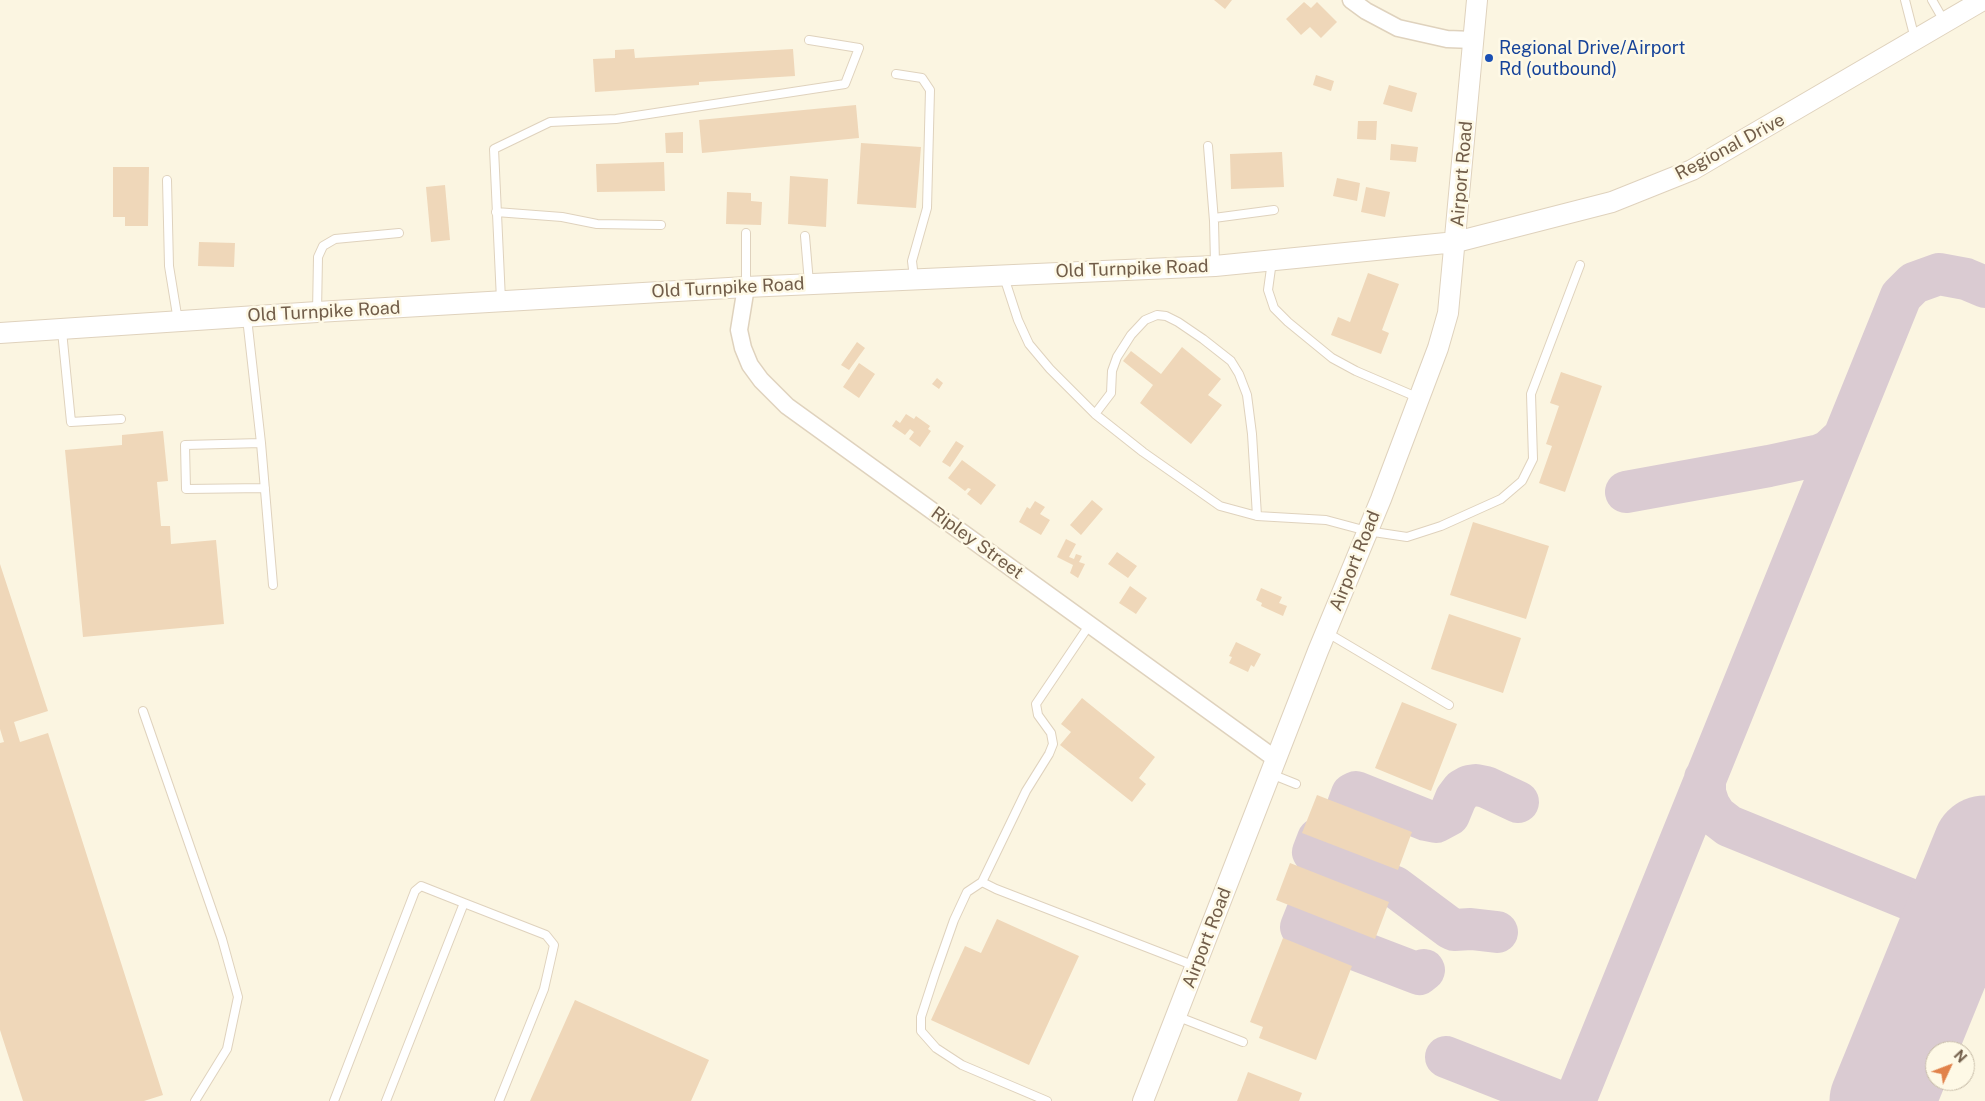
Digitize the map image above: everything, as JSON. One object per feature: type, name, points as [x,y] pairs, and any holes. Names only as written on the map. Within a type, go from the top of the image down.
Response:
[{"type":"street","points":[[1351,0],[1366,11],[1398,28],[1447,39],[1473,40]]},
{"type":"street","name":"Airport Road","points":[[1143,1101],[1326,632],[1368,531],[1438,348],[1448,313],[1456,242],[1477,0]]},
{"type":"street","name":"Regional Drive","points":[[1456,242],[1612,202],[1692,170],[1983,0]]},
{"type":"street","name":"Old Turnpike Road","points":[[0,333],[746,286],[1215,266],[1456,242]]},
{"type":"street","name":"Ripley Street","points":[[746,286],[739,330],[742,348],[750,365],[761,380],[780,399],[1090,624],[1274,767]]},
{"type":"lane","points":[[1905,0],[1915,40]]},
{"type":"lane","points":[[1932,0],[1945,22]]},
{"type":"lane","points":[[501,302],[494,149],[550,122],[616,119],[845,84],[859,48],[809,40]]},
{"type":"lane","points":[[896,74],[922,78],[930,90],[927,208],[912,261],[914,278]]},
{"type":"lane","points":[[1208,146],[1214,218],[1215,266]]},
{"type":"lane","points":[[167,180],[169,266],[178,321]]},
{"type":"lane","points":[[1214,218],[1274,210]]},
{"type":"lane","points":[[496,212],[562,217],[597,224],[661,225]]},
{"type":"lane","points":[[317,312],[318,257],[324,246],[335,239],[399,233]]},
{"type":"lane","points":[[746,233],[746,286]]},
{"type":"lane","points":[[805,236],[809,283]]},
{"type":"lane","points":[[1272,261],[1268,290],[1274,308],[1288,322],[1332,358],[1356,371],[1419,398]]},
{"type":"lane","points":[[1003,275],[1018,320],[1029,344],[1050,369],[1095,414],[1143,452],[1220,506],[1257,516],[1326,520],[1368,531],[1407,537],[1442,526],[1501,499],[1522,481],[1533,459],[1531,394],[1580,265]]},
{"type":"lane","points":[[1095,414],[1111,393],[1112,371],[1117,357],[1131,335],[1145,320],[1157,315],[1166,316],[1178,322],[1230,361],[1239,374],[1247,395],[1252,434],[1257,516]]},
{"type":"lane","points":[[246,316],[261,443],[273,585]]},
{"type":"lane","points":[[62,329],[71,422],[121,419]]},
{"type":"lane","points":[[261,443],[185,445],[186,490],[265,488]]},
{"type":"lane","points":[[1047,1101],[962,1066],[936,1048],[921,1031],[921,1016],[954,920],[967,892],[982,882],[1026,791],[1049,754],[1053,744],[1050,733],[1038,715],[1036,704],[1090,624]]},
{"type":"lane","points":[[1326,632],[1449,706]]},
{"type":"lane","points":[[144,710],[222,939],[238,997],[226,1049],[195,1101]]},
{"type":"lane","points":[[1274,767],[1296,784]]},
{"type":"lane","points":[[982,882],[1196,967]]},
{"type":"lane","points":[[334,1101],[415,891],[421,886],[546,935],[554,945],[544,988],[499,1101]]},
{"type":"lane","points":[[386,1101],[464,903]]},
{"type":"lane","points":[[1176,1016],[1243,1042]]},
{"type":"building","points":[[1214,0],[1232,0],[1225,9]]},
{"type":"building","points":[[1304,2],[1311,8],[1317,2],[1337,22],[1321,38],[1310,27],[1301,35],[1286,19]]},
{"type":"building","points":[[634,49],[635,58],[793,49],[795,76],[699,82],[699,85],[595,92],[593,59],[615,58],[615,50]]},
{"type":"building","points":[[1316,75],[1334,81],[1331,91],[1313,85]]},
{"type":"building","points":[[1389,85],[1417,93],[1412,112],[1383,104]]},
{"type":"building","points":[[856,105],[859,138],[702,153],[699,120]]},
{"type":"building","points":[[1358,121],[1377,121],[1376,140],[1357,139]]},
{"type":"building","points":[[683,132],[683,153],[666,153],[665,133]]},
{"type":"building","points":[[861,143],[921,147],[916,208],[857,204]]},
{"type":"building","points":[[1391,144],[1418,147],[1416,162],[1390,160]]},
{"type":"building","points":[[1282,152],[1284,187],[1231,189],[1230,154]]},
{"type":"building","points":[[664,162],[665,191],[597,192],[596,164]]},
{"type":"building","points":[[113,167],[149,167],[148,226],[125,226],[125,217],[113,217]]},
{"type":"building","points":[[790,176],[828,179],[826,227],[788,224]]},
{"type":"building","points":[[1337,178],[1360,183],[1357,201],[1333,196]]},
{"type":"building","points":[[445,185],[450,240],[431,242],[426,187]]},
{"type":"building","points":[[1366,187],[1390,192],[1385,217],[1361,212]]},
{"type":"building","points":[[727,192],[751,193],[751,201],[762,202],[761,225],[726,224]]},
{"type":"building","points":[[199,242],[235,243],[234,267],[198,266]]},
{"type":"building","points":[[1368,273],[1399,284],[1382,330],[1389,333],[1381,354],[1331,335],[1338,317],[1350,322]]},
{"type":"building","points":[[857,342],[865,348],[849,370],[841,365]]},
{"type":"building","points":[[1182,347],[1221,379],[1208,395],[1222,405],[1191,444],[1140,403],[1153,385],[1123,361],[1131,351],[1161,374]]},
{"type":"building","points":[[859,363],[875,374],[859,398],[843,387]]},
{"type":"building","points":[[1561,372],[1602,386],[1565,492],[1539,483],[1552,446],[1546,444],[1559,406],[1550,403]]},
{"type":"building","points":[[937,378],[943,383],[939,389],[932,384]]},
{"type":"building","points":[[906,414],[914,419],[916,416],[930,426],[928,429],[931,431],[920,447],[909,439],[914,432],[910,429],[905,435],[892,426],[896,420],[900,423]]},
{"type":"building","points":[[163,431],[168,481],[157,482],[161,526],[170,526],[171,544],[216,540],[224,624],[83,637],[65,450],[122,445],[122,435]]},
{"type":"building","points":[[956,441],[964,446],[950,467],[942,462]]},
{"type":"building","points":[[962,460],[996,485],[981,505],[967,494],[971,489],[968,488],[965,491],[948,478]]},
{"type":"building","points":[[1092,500],[1103,509],[1081,535],[1070,525]]},
{"type":"building","points":[[1035,501],[1045,507],[1040,514],[1050,520],[1041,535],[1019,522],[1027,507],[1030,509]]},
{"type":"building","points":[[1473,522],[1549,546],[1526,619],[1450,595]]},
{"type":"building","points":[[1066,539],[1076,544],[1069,557],[1074,559],[1076,554],[1082,556],[1079,562],[1085,564],[1078,578],[1070,573],[1073,565],[1057,557]]},
{"type":"building","points":[[1117,552],[1137,566],[1128,578],[1108,564]]},
{"type":"building","points":[[0,564],[48,711],[14,722],[20,742],[48,733],[163,1095],[144,1101],[23,1101],[0,1030],[0,743],[4,742],[0,729]]},
{"type":"building","points":[[1130,586],[1147,598],[1136,614],[1119,603]]},
{"type":"building","points":[[1261,588],[1282,597],[1279,603],[1287,606],[1283,616],[1261,606],[1262,603],[1256,600]]},
{"type":"building","points":[[1449,614],[1521,638],[1503,693],[1431,669]]},
{"type":"building","points":[[1236,642],[1261,654],[1254,667],[1251,665],[1248,672],[1229,663],[1232,657],[1229,656]]},
{"type":"building","points":[[1082,698],[1155,757],[1139,778],[1146,784],[1132,802],[1060,745],[1071,732],[1061,724]]},
{"type":"building","points":[[1402,702],[1457,724],[1431,791],[1375,768]]},
{"type":"building","points":[[1317,795],[1412,832],[1398,870],[1302,833]]},
{"type":"building","points":[[1290,863],[1389,902],[1375,939],[1276,900]]},
{"type":"building","points":[[997,919],[1079,956],[1029,1065],[931,1020],[965,946],[981,953]]},
{"type":"building","points":[[1283,938],[1352,966],[1316,1060],[1259,1038],[1263,1027],[1250,1022]]},
{"type":"building","points":[[575,1000],[709,1060],[691,1101],[530,1101]]},
{"type":"building","points":[[1248,1072],[1302,1093],[1299,1101],[1237,1101]]},
{"type":"taxiway","points":[[1575,1101],[1901,296],[1914,283],[1939,274],[1966,279],[1985,287]]},
{"type":"taxiway","points":[[1626,492],[1820,455],[1829,451],[1843,438]]},
{"type":"taxiway","points":[[1705,778],[1705,793],[1709,805],[1716,816],[1729,826],[1985,930]]},
{"type":"taxiway","points":[[1348,805],[1352,794],[1356,792],[1426,820],[1436,822],[1449,815],[1456,798],[1462,790],[1469,786],[1486,787],[1518,802]]},
{"type":"taxiway","points":[[1318,839],[1313,852],[1315,855],[1395,887],[1450,928],[1454,930],[1471,929],[1497,932]]},
{"type":"taxiway","points":[[1307,912],[1301,927],[1304,930],[1419,974],[1424,970]]},
{"type":"taxiway","points":[[1446,1057],[1558,1101]]},
{"type":"runway","points":[[1882,1101],[1985,848]]},
{"type":"place","name":"Regional Drive/Airport Rd (outbound)","points":[[1489,58]]}]
